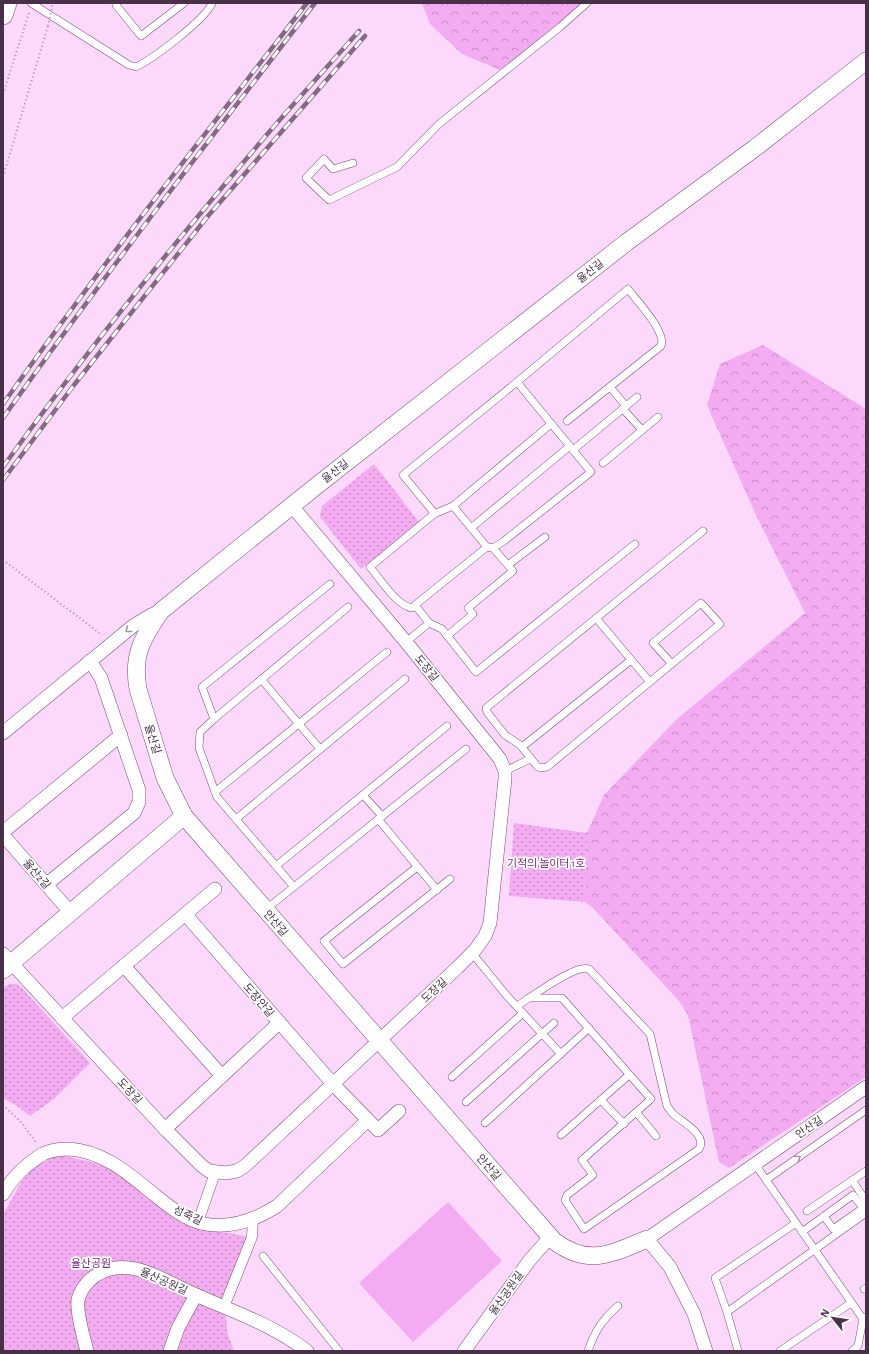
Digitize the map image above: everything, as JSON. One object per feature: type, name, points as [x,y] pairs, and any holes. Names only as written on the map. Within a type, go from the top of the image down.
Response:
[{"type":"main road","points":[[3,15],[7,3]]},
{"type":"street","name":"율산길","points":[[184,816],[165,778],[138,689],[136,676],[136,663],[143,638],[162,611],[292,506],[627,242],[755,148],[866,61]]},
{"type":"street","name":"도장길","points":[[6,963],[62,1018],[165,1129],[202,1166],[209,1171],[226,1173],[237,1171],[246,1165],[472,953],[485,936],[490,923],[505,771],[500,759],[406,642],[292,506]]},
{"type":"street","points":[[3,733],[141,620],[162,611]]},
{"type":"street","points":[[47,884],[134,813],[139,802],[139,790],[121,735],[101,678],[90,661]]},
{"type":"street","points":[[3,832],[121,735]]},
{"type":"street","points":[[6,963],[71,913],[184,816]]},
{"type":"street","name":"안산길","points":[[184,816],[550,1238],[571,1252],[586,1256],[600,1256],[647,1239],[866,1087]]},
{"type":"street","name":"율산2길","points":[[3,835],[71,913]]},
{"type":"street","points":[[62,1018],[215,889]]},
{"type":"street","name":"도장안길","points":[[186,915],[333,1084]]},
{"type":"street","points":[[124,966],[222,1076]]},
{"type":"street","points":[[165,1129],[279,1022]]},
{"type":"street","points":[[333,1084],[378,1130],[399,1111]]},
{"type":"street","name":"성죽길","points":[[3,1194],[18,1171],[50,1150],[64,1149],[89,1152],[110,1162],[131,1176],[183,1216],[198,1222],[219,1225],[238,1224],[253,1219],[277,1206],[368,1120]]},
{"type":"street","points":[[198,1222],[215,1172]]},
{"type":"street","points":[[224,1307],[252,1237],[253,1219]]},
{"type":"street","name":"율산공원길","points":[[464,1351],[529,1261],[550,1238]]},
{"type":"street","points":[[647,1239],[670,1268],[685,1296],[694,1314],[706,1351]]},
{"type":"street","name":"율산공원길","points":[[87,1351],[78,1311],[78,1301],[83,1289],[92,1278],[101,1272],[114,1268],[130,1267],[167,1280],[196,1295],[268,1326],[307,1351]]},
{"type":"street","name":"율산공원길","points":[[170,1351],[178,1328],[196,1295]]},
{"type":"lane","points":[[116,5],[142,36],[184,3]]},
{"type":"lane","points":[[32,4],[129,65],[136,67],[148,61],[201,18],[212,3]]},
{"type":"lane","points":[[353,163],[333,168],[324,159],[306,178],[329,200],[397,167],[440,124],[560,27],[587,3]]},
{"type":"lane","points":[[435,514],[403,475],[628,289],[656,326],[662,343],[661,346],[567,421]]},
{"type":"lane","points":[[517,382],[591,472],[504,542],[490,547],[412,608],[404,606],[370,567],[435,514],[453,506],[551,424]]},
{"type":"lane","points":[[610,387],[624,408],[642,430]]},
{"type":"lane","points":[[471,528],[637,397]]},
{"type":"lane","points":[[603,463],[658,417]]},
{"type":"lane","points":[[447,636],[473,614],[468,608],[513,571],[471,528],[453,506]]},
{"type":"lane","points":[[672,664],[653,643],[701,603],[720,624],[672,664],[547,767],[540,768],[537,766],[522,747],[505,735],[486,708],[703,531]]},
{"type":"lane","points":[[508,565],[545,537]]},
{"type":"lane","points":[[415,605],[429,623],[442,629],[476,672],[635,544]]},
{"type":"lane","points":[[214,719],[202,687],[330,584]]},
{"type":"lane","points":[[294,887],[217,797],[199,748],[200,732],[348,607]]},
{"type":"lane","points":[[596,618],[650,682]]},
{"type":"lane","points":[[406,642],[429,623]]},
{"type":"lane","points":[[215,792],[387,652]]},
{"type":"lane","points":[[522,747],[631,660]]},
{"type":"lane","points":[[261,679],[320,749]]},
{"type":"lane","points":[[236,819],[405,680]]},
{"type":"lane","points":[[276,866],[447,726]]},
{"type":"lane","points":[[265,910],[466,749]]},
{"type":"lane","points":[[505,771],[530,759]]},
{"type":"lane","points":[[363,795],[437,890]]},
{"type":"lane","points":[[418,866],[324,941],[343,964],[450,879]]},
{"type":"lane","points":[[472,953],[523,1013],[561,1054]]},
{"type":"lane","points":[[517,1006],[529,998],[568,973],[581,968],[589,969],[650,1034],[667,1106],[672,1112],[691,1127],[701,1140],[701,1146],[699,1149],[584,1229],[565,1203],[567,1195],[593,1175],[582,1160],[637,1113],[651,1099],[562,998],[529,998]]},
{"type":"lane","points":[[452,1077],[523,1013]]},
{"type":"lane","points":[[466,1102],[554,1023]]},
{"type":"lane","points":[[485,1124],[588,1028]]},
{"type":"lane","points":[[561,1135],[629,1075]]},
{"type":"lane","points":[[601,1100],[624,1124]]},
{"type":"lane","points":[[766,1180],[866,1110]]},
{"type":"lane","points":[[637,1113],[656,1136]]},
{"type":"lane","points":[[755,1164],[814,1250],[864,1318],[858,1346],[852,1351]]},
{"type":"lane","points":[[807,1211],[866,1171]]},
{"type":"lane","points":[[852,1180],[866,1201]]},
{"type":"lane","points":[[802,1232],[824,1216],[853,1195],[863,1208],[833,1229],[824,1216]]},
{"type":"lane","points":[[727,1312],[866,1213]]},
{"type":"lane","points":[[738,1351],[727,1312],[715,1278],[796,1223]]},
{"type":"lane","points":[[263,1256],[339,1351]]},
{"type":"lane","points":[[780,1351],[851,1302]]},
{"type":"lane","points":[[588,1351],[598,1327],[607,1315],[618,1306]]},
{"type":"path","points":[[3,177],[48,26],[53,3]]},
{"type":"path","points":[[3,94],[32,4]]},
{"type":"path","points":[[3,560],[93,627]]},
{"type":"path","points":[[3,1105],[22,1122],[42,1154]]},
{"type":"green space","points":[[422,3],[587,3],[505,72],[462,54],[430,24]]},
{"type":"green space","points":[[763,345],[866,409],[866,1077],[729,1168],[719,1162],[688,1015],[679,1001],[594,909],[585,902],[587,833],[604,795],[677,719],[805,613],[755,513],[707,405],[720,364]]},
{"type":"green space","points":[[374,464],[420,523],[361,569],[320,517],[322,506]]},
{"type":"green space","name":"기적의 놀이터 1호","points":[[514,823],[587,833],[585,902],[509,896]]},
{"type":"green space","points":[[10,984],[16,984],[21,987],[90,1063],[54,1099],[30,1116],[3,1098],[3,988]]},
{"type":"green space","name":"율산공원","points":[[65,1156],[99,1164],[117,1172],[135,1185],[166,1213],[188,1226],[246,1237],[224,1294],[227,1332],[234,1351],[3,1351],[3,1215],[21,1182],[34,1167],[51,1157]]},
{"type":"green space","points":[[448,1202],[502,1261],[413,1342],[359,1283]]},
{"type":"railway","points":[[3,404],[115,252],[307,3]]},
{"type":"railway","points":[[3,418],[196,157],[315,3]]},
{"type":"railway","points":[[3,467],[93,346],[156,267],[220,189],[359,31]]},
{"type":"railway","points":[[3,480],[74,385],[208,216],[365,36]]}]
